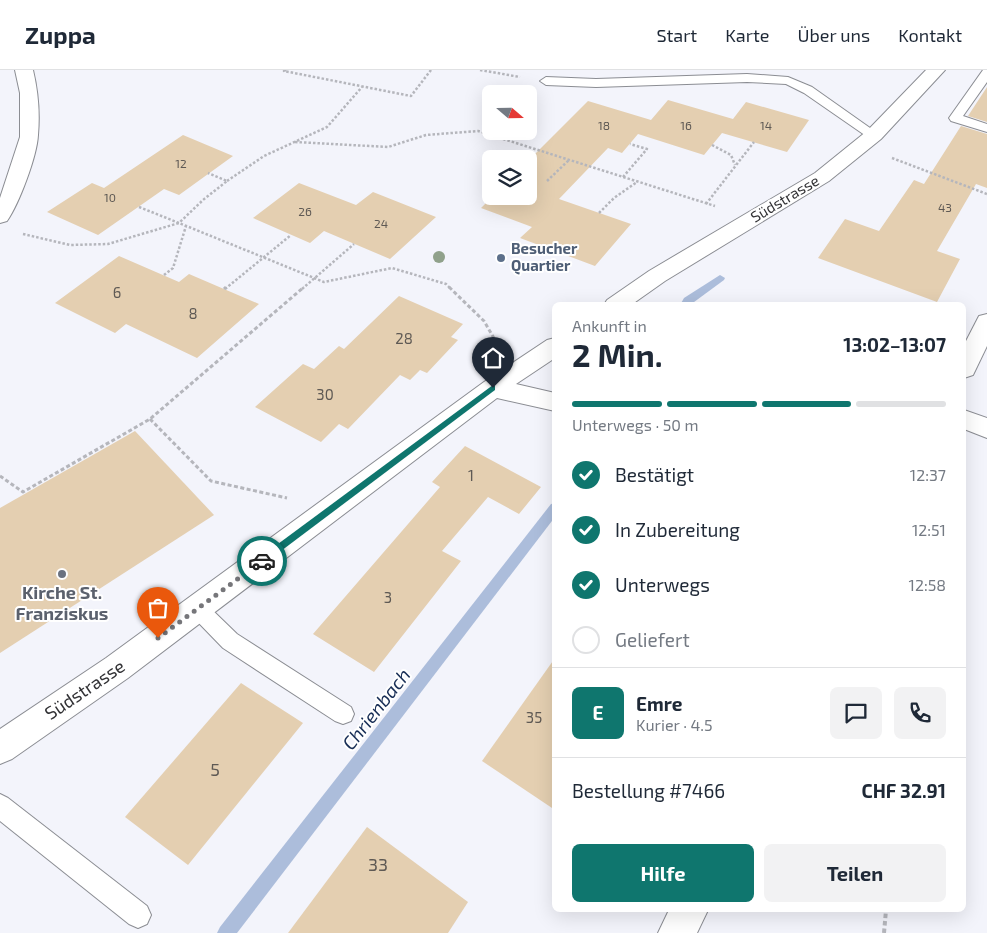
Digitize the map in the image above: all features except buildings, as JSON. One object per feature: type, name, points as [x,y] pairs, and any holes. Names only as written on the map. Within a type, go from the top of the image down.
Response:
[{"type":"street","points":[[0,217],[11,197],[29,137],[29,93],[24,70]]},
{"type":"street","name":"Südstrasse","points":[[619,302],[657,276],[822,177],[874,135],[936,70]]},
{"type":"street","points":[[966,365],[987,322]]},
{"type":"street","name":"Südstrasse","points":[[0,748],[117,668],[504,381],[552,348]]},
{"type":"street","points":[[504,381],[552,401]]},
{"type":"street","points":[[966,420],[987,428]]},
{"type":"street","points":[[677,933],[688,912]]},
{"type":"lane","points":[[987,73],[955,118],[987,128]]},
{"type":"lane","points":[[546,81],[596,83],[663,82],[747,78],[788,81],[808,90],[874,135]]},
{"type":"lane","points":[[963,107],[976,111]]},
{"type":"lane","points":[[198,608],[230,641],[343,714]]},
{"type":"lane","points":[[0,806],[138,915]]},
{"type":"path","points":[[286,70],[284,71],[411,96],[431,70]]},
{"type":"path","points":[[480,70],[521,78]]},
{"type":"path","points":[[18,233],[70,245],[108,244],[179,223],[203,200],[264,156],[327,127],[362,87]]},
{"type":"path","points":[[294,142],[388,146],[426,135],[478,131],[719,208]]},
{"type":"path","points":[[706,204],[754,142]]},
{"type":"path","points":[[623,177],[647,149],[630,144]]},
{"type":"path","points":[[712,145],[731,155],[735,166]]},
{"type":"path","points":[[886,156],[987,194]]},
{"type":"path","points":[[548,181],[569,160]]},
{"type":"path","points":[[208,174],[228,181]]},
{"type":"path","points":[[599,213],[614,198],[638,182]]},
{"type":"path","points":[[139,206],[324,282],[392,268],[446,284],[484,321],[504,381]]},
{"type":"path","points":[[164,275],[173,268],[186,226]]},
{"type":"path","points":[[224,289],[292,235]]},
{"type":"path","points":[[0,476],[23,492],[150,420],[354,244]]},
{"type":"path","points":[[150,420],[211,481],[333,507]]},
{"type":"path","points":[[884,933],[886,912]]},
{"type":"waterway","name":"Chrienbach","points":[[687,302],[720,278]]},
{"type":"waterway","name":"Chrienbach","points":[[226,933],[552,512]]},
{"type":"way so far","points":[[158,638],[262,561]]},
{"type":"place","name":"Besucher Quartier","points":[[501,258]]},
{"type":"place","name":"Kirche St. Franziskus","points":[[62,574]]},
{"type":"route","points":[[262,561],[493,388]]}]
